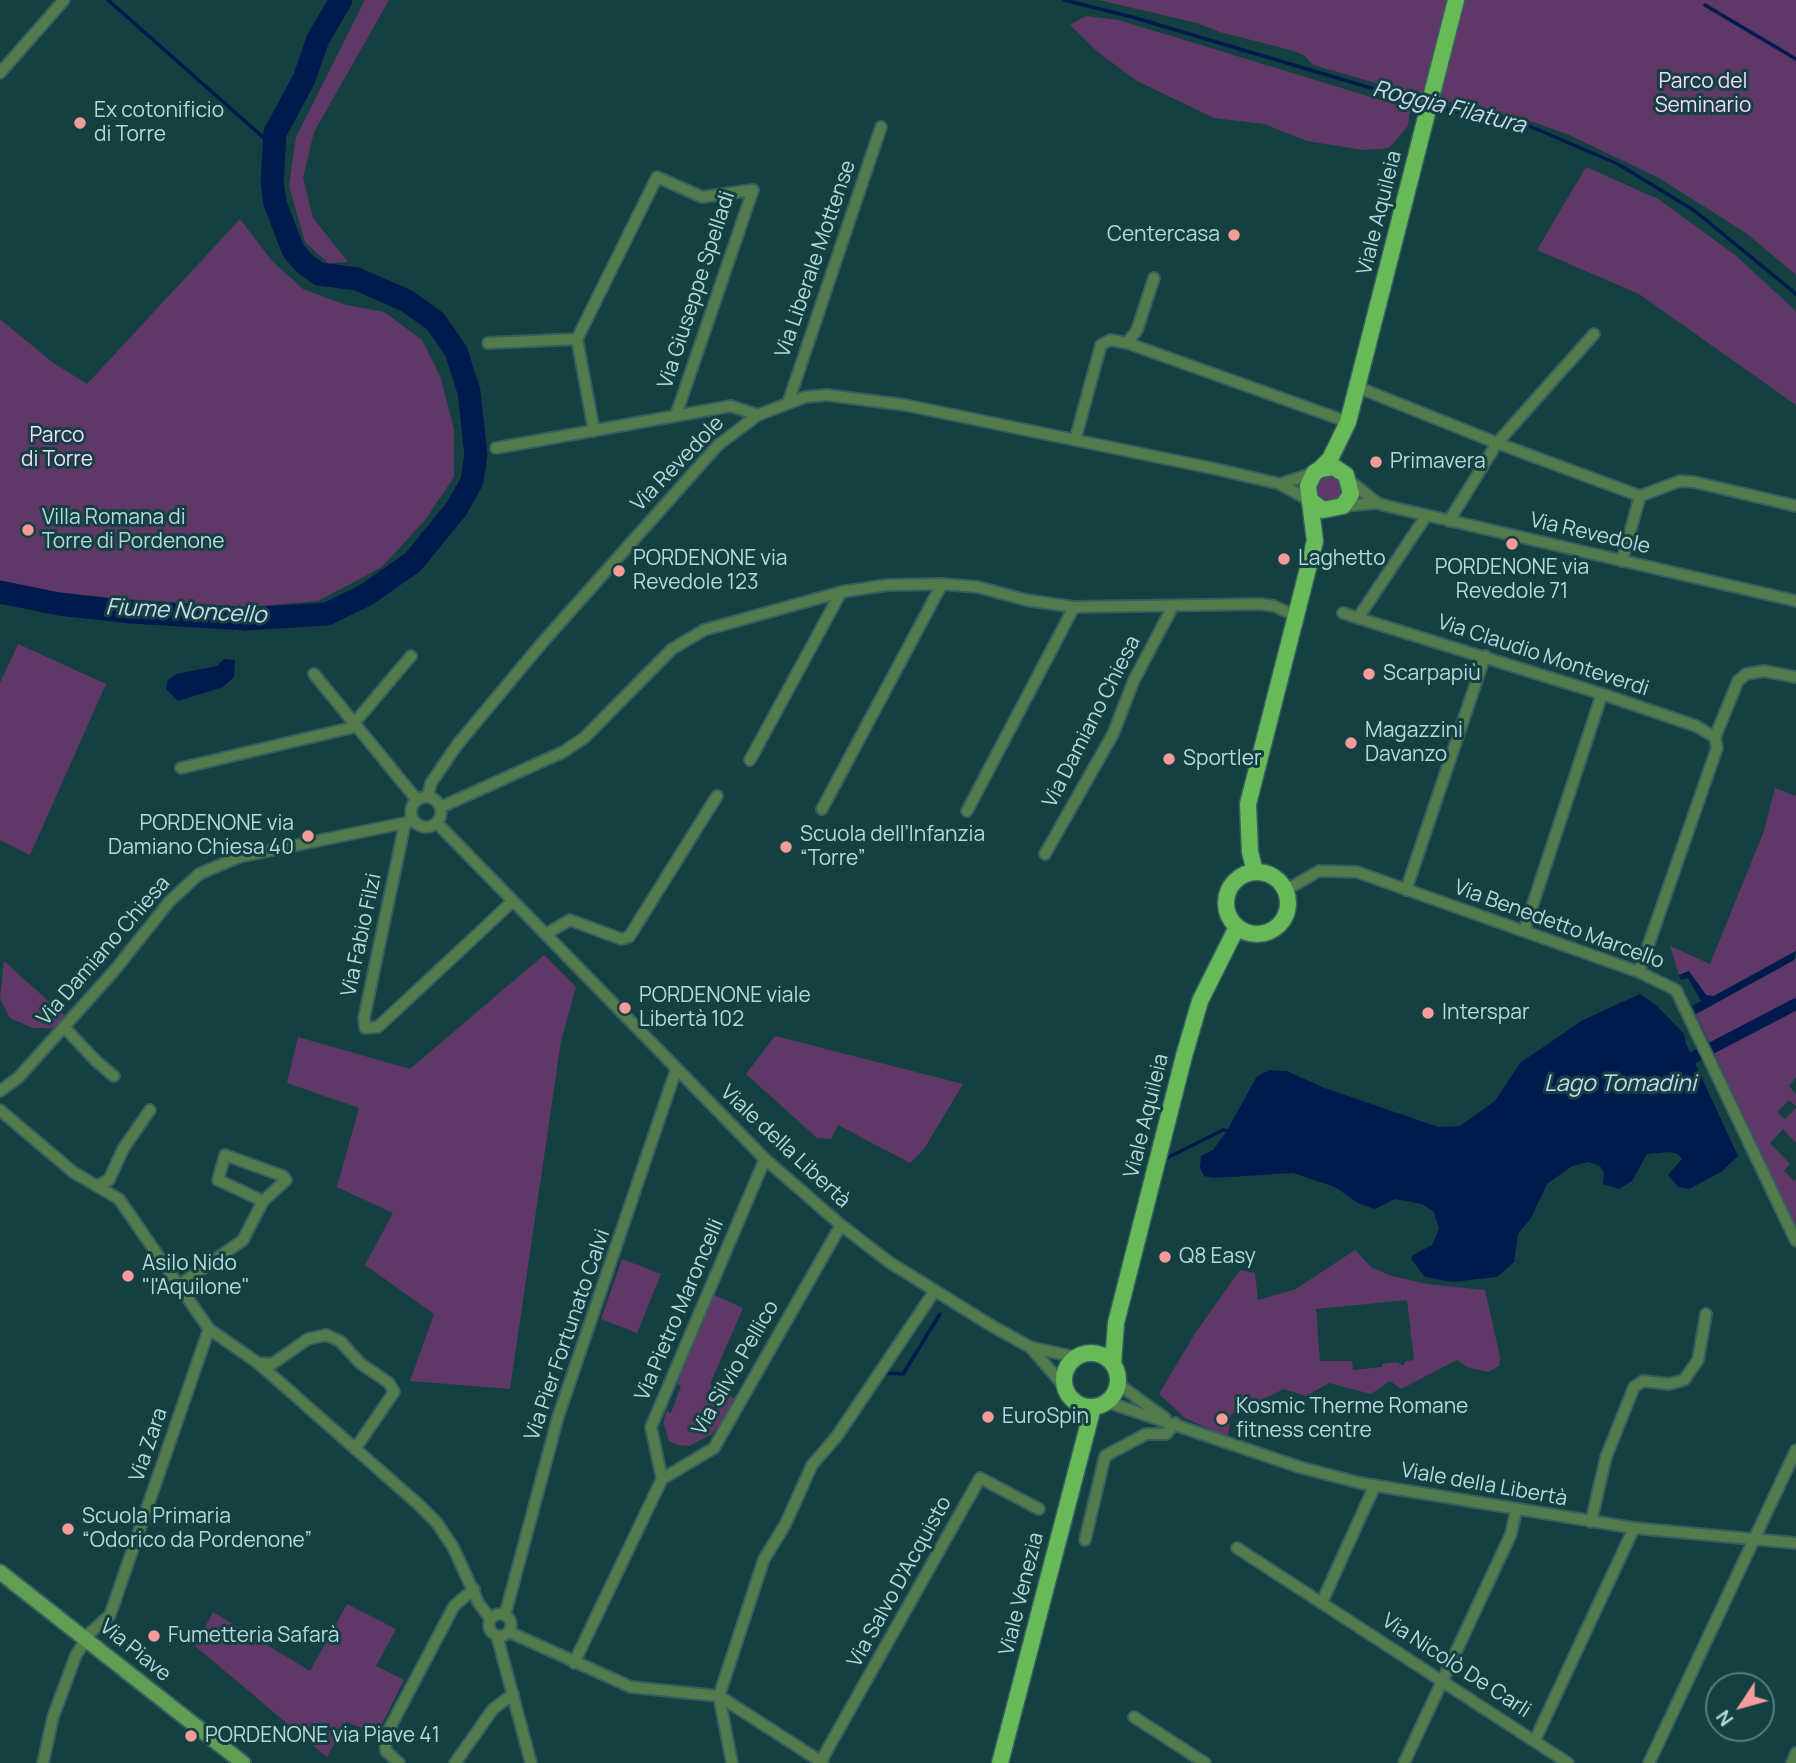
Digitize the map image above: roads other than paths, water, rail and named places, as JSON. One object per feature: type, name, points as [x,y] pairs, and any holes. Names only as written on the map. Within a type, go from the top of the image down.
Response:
[{"type":"main road","name":"Viale Aquileia","points":[[1315,541],[1351,494],[1346,429],[1456,0]]},
{"type":"main road","name":"Viale Aquileia","points":[[1255,872],[1250,852],[1248,804],[1315,541],[1308,486],[1346,429]]},
{"type":"main road","points":[[1317,471],[1334,467],[1348,478]]},
{"type":"main road","points":[[1311,501],[1323,510],[1340,508]]},
{"type":"main road","points":[[1255,872],[1270,875],[1286,890],[1288,911],[1281,924],[1272,931],[1253,934],[1237,928],[1228,913],[1228,891],[1237,879],[1255,872]]},
{"type":"main road","name":"Viale Aquileia","points":[[1118,1384],[1113,1364],[1116,1323],[1200,1001],[1237,928]]},
{"type":"main road","points":[[1116,1323],[1065,1370],[1064,1386],[1076,1403],[1100,1405],[1118,1384]]},
{"type":"main road","points":[[1080,1355],[1104,1356],[1113,1364]]},
{"type":"main road","name":"Viale Venezia","points":[[1076,1403],[1084,1436]]},
{"type":"main road","name":"Viale Venezia","points":[[1000,1763],[1084,1436],[1100,1405]]},
{"type":"street","points":[[0,73],[64,0]]},
{"type":"street","name":"Via Liberale Mottense","points":[[788,403],[881,127]]},
{"type":"street","name":"Via Giuseppe Spelladi","points":[[577,339],[657,177],[702,197],[753,190],[676,415]]},
{"type":"street","points":[[1127,343],[1137,330],[1154,278]]},
{"type":"street","points":[[1449,521],[1497,443],[1594,334]]},
{"type":"street","points":[[488,343],[577,339],[594,431]]},
{"type":"street","points":[[1075,440],[1101,345],[1110,340],[1127,343],[1346,429]]},
{"type":"street","points":[[1357,387],[1640,496],[1680,481],[1796,506]]},
{"type":"street","name":"Via Revedole","points":[[428,796],[430,783],[457,745],[551,633],[718,446],[758,415],[805,397],[837,396],[905,405],[1280,484],[1311,501]]},
{"type":"street","points":[[496,448],[731,406],[758,415]]},
{"type":"street","points":[[1280,484],[1317,471]]},
{"type":"street","name":"Via Revedole","points":[[1348,478],[1377,503]]},
{"type":"street","points":[[1622,561],[1640,496]]},
{"type":"street","name":"Via Revedole","points":[[1340,508],[1377,503],[1796,601]]},
{"type":"street","points":[[1358,618],[1426,516]]},
{"type":"street","points":[[822,809],[942,584]]},
{"type":"street","name":"Via Damiano Chiesa","points":[[441,807],[563,752],[584,738],[672,649],[704,630],[841,592],[887,585],[942,584],[978,587],[1026,600],[1074,607],[1274,606],[1296,616]]},
{"type":"street","points":[[750,760],[841,592]]},
{"type":"street","name":"Via Damiano Chiesa","points":[[1045,854],[1113,734],[1134,680],[1173,606]]},
{"type":"street","points":[[967,811],[1074,607]]},
{"type":"street","name":"Via Claudio Monteverdi","points":[[1343,613],[1602,694],[1696,726],[1715,737]]},
{"type":"street","points":[[181,768],[344,731],[354,724],[411,656]]},
{"type":"street","points":[[1406,890],[1485,656]]},
{"type":"street","points":[[1639,972],[1717,748],[1715,737],[1738,681],[1746,674],[1764,671],[1796,677]]},
{"type":"street","points":[[314,674],[416,800]]},
{"type":"street","points":[[1524,931],[1602,694]]},
{"type":"street","points":[[428,796],[441,807],[437,823],[424,827],[409,822],[416,800],[428,796]]},
{"type":"street","points":[[546,934],[570,920],[621,939],[629,937],[717,796]]},
{"type":"street","name":"Via Damiano Chiesa","points":[[0,1091],[18,1078],[114,971],[169,902],[199,874],[239,857],[409,822]]},
{"type":"street","name":"Via Fabio Filzi","points":[[409,822],[364,1018],[365,1028],[378,1027],[513,901]]},
{"type":"street","name":"Viale della Libertà","points":[[437,823],[765,1159],[841,1225],[934,1292],[1030,1347],[1064,1386]]},
{"type":"street","name":"Via Benedetto Marcello","points":[[1286,890],[1319,871],[1339,869],[1357,872],[1639,972],[1676,990],[1796,1241]]},
{"type":"street","points":[[64,1027],[114,1076]]},
{"type":"street","name":"Via Pier Fortunato Calvi","points":[[505,1615],[558,1417],[676,1070]]},
{"type":"street","points":[[0,1110],[73,1172],[99,1185],[127,1208],[209,1329],[258,1363],[399,1485],[437,1523],[474,1589],[479,1604],[490,1618],[489,1629],[497,1636],[531,1763]]},
{"type":"street","points":[[99,1185],[109,1180],[123,1149],[150,1110]]},
{"type":"street","points":[[181,1284],[243,1240],[263,1200],[286,1181],[284,1176],[226,1155],[218,1180],[263,1200]]},
{"type":"street","name":"Via Pietro Maroncelli","points":[[662,1479],[651,1427],[765,1159]]},
{"type":"street","name":"Via Silvio Pellico","points":[[662,1479],[715,1448],[841,1225]]},
{"type":"street","points":[[732,1763],[719,1696],[764,1559],[785,1525],[813,1465],[837,1436],[934,1292]]},
{"type":"street","points":[[1591,1522],[1606,1457],[1634,1387],[1643,1381],[1669,1384],[1684,1380],[1698,1360],[1706,1314]]},
{"type":"street","name":"Via Zara","points":[[43,1763],[53,1717],[76,1655],[85,1638],[110,1615],[209,1329]]},
{"type":"street","points":[[258,1363],[272,1364],[309,1339],[326,1335],[340,1341],[360,1363],[389,1383],[394,1392],[355,1449]]},
{"type":"street","name":"Viale della Libertà","points":[[1030,1347],[1080,1355]]},
{"type":"street","name":"Viale della Libertà","points":[[1118,1384],[1171,1422]]},
{"type":"street","name":"Viale della Libertà","points":[[1100,1405],[1171,1422],[1299,1467],[1375,1485],[1517,1511],[1634,1528],[1796,1543]]},
{"type":"street","points":[[1085,1540],[1105,1456],[1146,1434],[1166,1434],[1171,1422]]},
{"type":"street","points":[[1649,1763],[1796,1450]]},
{"type":"street","name":"Via Salvo D'Acquisto","points":[[822,1762],[981,1478],[1039,1508]]},
{"type":"street","points":[[574,1663],[662,1479]]},
{"type":"street","points":[[1322,1602],[1375,1485]]},
{"type":"street","points":[[1404,1763],[1511,1534],[1517,1511]]},
{"type":"street","points":[[1535,1741],[1634,1528]]},
{"type":"street","name":"Via Nicolò De Carli","points":[[1237,1548],[1443,1679],[1568,1763]]},
{"type":"street","name":"Via Piave","points":[[0,1572],[243,1763]]},
{"type":"street","points":[[399,1763],[386,1751],[385,1737],[454,1606],[474,1589]]},
{"type":"street","points":[[490,1618],[497,1614],[505,1615],[511,1624],[509,1632]]},
{"type":"street","points":[[497,1636],[509,1632],[631,1686],[719,1696],[822,1762]]},
{"type":"street","points":[[455,1763],[493,1709],[513,1694]]},
{"type":"street","points":[[1134,1717],[1205,1763]]},
{"type":"street","points":[[1792,1763],[1796,1753]]},
{"type":"water","points":[[224,659],[235,660],[234,677],[223,687],[178,701],[166,689],[168,680],[176,674],[217,666]]},
{"type":"water","points":[[1796,951],[1794,960],[1696,1014],[1692,1006],[1701,1001],[1688,978],[1681,980],[1679,975],[1689,971],[1706,995],[1714,996]]},
{"type":"water","name":"Lago Tomadini","points":[[1640,994],[1656,1005],[1684,1034],[1686,1044],[1738,1156],[1721,1172],[1689,1189],[1678,1187],[1668,1175],[1682,1159],[1678,1154],[1669,1152],[1647,1154],[1632,1181],[1619,1189],[1603,1184],[1604,1173],[1600,1166],[1589,1162],[1572,1166],[1547,1184],[1531,1218],[1518,1234],[1514,1262],[1497,1277],[1452,1282],[1425,1277],[1411,1259],[1413,1255],[1432,1245],[1439,1229],[1434,1212],[1422,1204],[1395,1199],[1375,1209],[1358,1203],[1335,1187],[1293,1173],[1214,1178],[1204,1176],[1200,1168],[1201,1156],[1213,1150],[1227,1131],[1257,1076],[1270,1070],[1287,1071],[1322,1087],[1438,1127],[1460,1126],[1495,1101],[1520,1063],[1583,1020]]},
{"type":"waterway","points":[[108,0],[273,146]]},
{"type":"waterway","name":"Fiume Noncello","points":[[0,592],[59,604],[132,612],[245,619],[327,614],[366,595],[413,562],[457,508],[472,481],[476,455],[469,392],[456,351],[435,321],[407,301],[357,279],[319,274],[304,263],[293,250],[275,203],[272,182],[275,133],[304,79],[318,39],[341,0]]},
{"type":"waterway","name":"Roggia Filatura","points":[[1064,0],[1132,17],[1425,104]]},
{"type":"waterway","points":[[1705,5],[1796,59]]},
{"type":"waterway","name":"Roggia Filatura","points":[[1432,107],[1522,123],[1618,164],[1695,211],[1796,294]]},
{"type":"waterway","points":[[1679,1065],[1796,1004]]},
{"type":"waterway","points":[[1165,1159],[1223,1130],[1230,1131]]},
{"type":"waterway","points":[[887,1373],[903,1374],[940,1314]]},
{"type":"place","name":"Ex cotonificio di Torre","points":[[80,123]]},
{"type":"place","name":"Centercasa","points":[[1234,235]]},
{"type":"place","name":"Primavera","points":[[1376,462]]},
{"type":"place","name":"Villa Romana di Torre di Pordenone","points":[[28,530]]},
{"type":"place","name":"PORDENONE via Revedole 71","points":[[1512,544]]},
{"type":"place","name":"Laghetto","points":[[1284,559]]},
{"type":"place","name":"PORDENONE via Revedole 123","points":[[619,571]]},
{"type":"place","name":"Scarpapiù","points":[[1369,674]]},
{"type":"place","name":"Magazzini Davanzo","points":[[1351,743]]},
{"type":"place","name":"Sportler","points":[[1169,759]]},
{"type":"place","name":"PORDENONE via Damiano Chiesa 40","points":[[308,836]]},
{"type":"place","name":"Scuola dell’Infanzia “Torre”","points":[[786,847]]},
{"type":"place","name":"PORDENONE viale Libertà 102","points":[[625,1008]]},
{"type":"place","name":"Interspar","points":[[1428,1013]]},
{"type":"place","name":"Q8 Easy","points":[[1165,1257]]},
{"type":"place","name":"Asilo Nido \"l'Aquilone\"","points":[[128,1276]]},
{"type":"place","name":"EuroSpin","points":[[988,1417]]},
{"type":"place","name":"Kosmic Therme Romane fitness centre","points":[[1222,1419]]},
{"type":"place","name":"Scuola Primaria “Odorico da Pordenone”","points":[[68,1529]]},
{"type":"place","name":"Fumetteria Safarà","points":[[154,1636]]},
{"type":"place","name":"PORDENONE via Piave 41","points":[[191,1736]]},
{"type":"park label","name":"Parco del Seminario","points":[[1703,94]]},
{"type":"park label","name":"Parco di Torre","points":[[57,448]]}]
